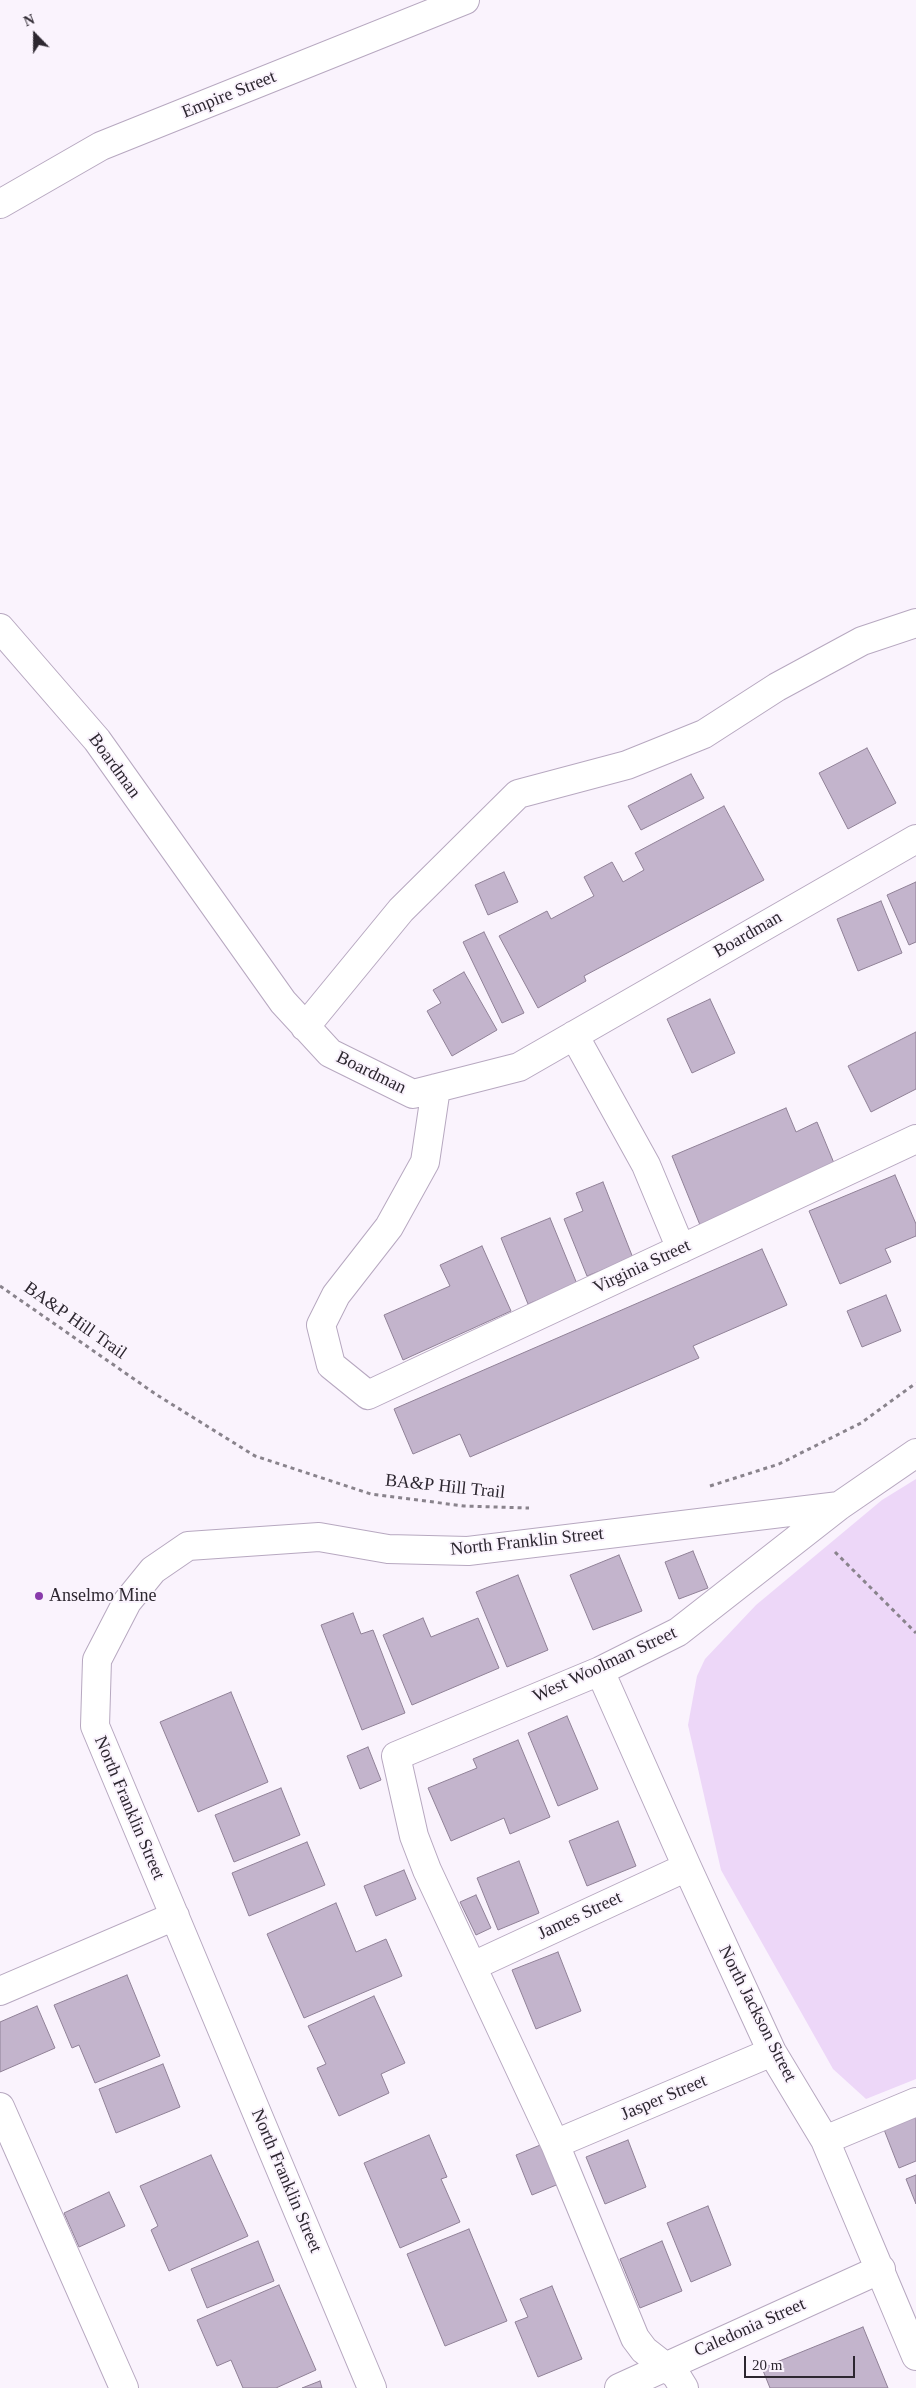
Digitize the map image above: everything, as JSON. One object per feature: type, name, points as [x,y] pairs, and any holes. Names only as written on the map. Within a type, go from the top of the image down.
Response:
[{"type":"street","name":"Empire Street","points":[[0,204],[101,146],[465,0]]},
{"type":"street","points":[[305,1026],[401,910],[518,794],[627,765],[704,734],[777,687],[862,641],[916,623]]},
{"type":"street","name":"Boardman","points":[[0,628],[97,740],[283,1002],[330,1053],[413,1094],[519,1067],[916,838]]},
{"type":"street","points":[[574,1035],[646,1165],[680,1249]]},
{"type":"street","name":"Virginia Street","points":[[436,1088],[425,1162],[389,1227],[336,1295],[320,1325],[331,1365],[368,1395],[916,1139]]},
{"type":"street","name":"West Woolman Street","points":[[473,1966],[424,1862],[414,1836],[396,1756],[600,1671],[678,1632],[839,1506],[916,1453]]},
{"type":"street","name":"North Franklin Street","points":[[372,2388],[95,1726],[97,1660],[127,1602],[153,1570],[188,1546],[319,1537],[388,1549],[468,1551],[839,1506]]},
{"type":"street","name":"North Jackson Street","points":[[600,1671],[772,2052],[825,2140],[916,2356]]},
{"type":"street","name":"James Street","points":[[473,1966],[687,1867]]},
{"type":"street","points":[[0,1991],[175,1916]]},
{"type":"street","points":[[473,1966],[556,2144],[635,2338],[644,2350],[676,2375],[684,2388]]},
{"type":"street","name":"Jasper Street","points":[[556,2144],[772,2052]]},
{"type":"street","points":[[825,2140],[916,2102]]},
{"type":"street","points":[[0,2107],[124,2388]]},
{"type":"street","name":"Caledonia Street","points":[[619,2388],[880,2269]]},
{"type":"path","name":"BA&P Hill Trail","points":[[0,1286],[157,1395],[255,1456],[371,1494],[464,1506],[532,1508]]},
{"type":"path","points":[[707,1487],[787,1460],[861,1423],[916,1383]]},
{"type":"path","points":[[812,1529],[916,1634]]},
{"type":"shaded area","points":[[916,1479],[916,2079],[866,2099],[833,2069],[721,1870],[688,1725],[697,1676],[705,1659],[756,1605],[882,1500]]},
{"type":"building","points":[[867,748],[896,803],[848,829],[819,773]]},
{"type":"building","points":[[691,774],[704,798],[641,830],[628,806]]},
{"type":"building","points":[[724,806],[764,880],[584,976],[586,981],[538,1008],[499,936],[547,911],[551,919],[594,896],[584,877],[612,862],[623,882],[644,870],[635,853]]},
{"type":"building","points":[[504,872],[518,902],[488,915],[475,885]]},
{"type":"building","points":[[916,882],[916,942],[909,945],[887,895]]},
{"type":"building","points":[[881,901],[902,953],[858,971],[837,919]]},
{"type":"building","points":[[484,932],[524,1013],[502,1023],[463,942]]},
{"type":"building","points":[[464,972],[497,1030],[452,1056],[427,1011],[441,1003],[433,990]]},
{"type":"building","points":[[710,999],[735,1053],[692,1073],[667,1019]]},
{"type":"building","points":[[916,1032],[916,1089],[871,1112],[848,1066]]},
{"type":"building","points":[[786,1108],[796,1132],[817,1122],[836,1168],[700,1225],[672,1156]]},
{"type":"building","points":[[895,1175],[916,1224],[916,1236],[885,1249],[891,1262],[840,1284],[809,1211]]},
{"type":"building","points":[[603,1182],[633,1258],[587,1276],[564,1219],[583,1211],[576,1193]]},
{"type":"building","points":[[550,1218],[577,1284],[528,1304],[501,1238]]},
{"type":"building","points":[[482,1246],[511,1311],[403,1360],[384,1315],[450,1286],[440,1265]]},
{"type":"building","points":[[762,1249],[787,1305],[693,1346],[699,1358],[470,1457],[460,1434],[413,1454],[394,1409]]},
{"type":"building","points":[[886,1295],[901,1331],[862,1347],[847,1311]]},
{"type":"building","points":[[693,1551],[708,1588],[679,1599],[665,1562]]},
{"type":"building","points":[[619,1555],[642,1611],[593,1630],[570,1575]]},
{"type":"building","points":[[518,1575],[548,1650],[507,1667],[476,1592]]},
{"type":"building","points":[[353,1613],[361,1634],[373,1630],[405,1713],[362,1730],[321,1625]]},
{"type":"building","points":[[423,1618],[431,1637],[478,1618],[499,1668],[412,1705],[383,1635]]},
{"type":"building","points":[[231,1692],[268,1782],[198,1812],[160,1722]]},
{"type":"building","points":[[567,1716],[598,1789],[558,1806],[528,1733]]},
{"type":"building","points":[[518,1740],[550,1817],[510,1834],[504,1818],[451,1841],[428,1788],[477,1768],[473,1759]]},
{"type":"building","points":[[368,1747],[381,1780],[360,1789],[347,1756]]},
{"type":"building","points":[[281,1788],[300,1835],[234,1862],[215,1815]]},
{"type":"building","points":[[618,1821],[636,1866],[587,1886],[569,1841]]},
{"type":"building","points":[[307,1842],[325,1885],[249,1916],[232,1873]]},
{"type":"building","points":[[519,1861],[539,1913],[498,1930],[477,1878]]},
{"type":"building","points":[[404,1870],[416,1899],[376,1916],[364,1886]]},
{"type":"building","points":[[476,1895],[491,1928],[476,1935],[460,1902]]},
{"type":"building","points":[[336,1903],[356,1952],[386,1939],[402,1976],[304,2018],[267,1934]]},
{"type":"building","points":[[558,1952],[581,2011],[536,2029],[512,1970]]},
{"type":"building","points":[[127,1975],[160,2056],[95,2083],[79,2045],[72,2048],[54,2005]]},
{"type":"building","points":[[374,1996],[405,2063],[381,2074],[389,2093],[339,2116],[317,2068],[326,2064],[308,2026]]},
{"type":"building","points":[[37,2006],[55,2048],[0,2072],[0,2022]]},
{"type":"building","points":[[163,2064],[180,2107],[116,2133],[99,2089]]},
{"type":"building","points":[[916,2114],[916,2161],[899,2168],[883,2127]]},
{"type":"building","points":[[429,2135],[447,2177],[441,2179],[460,2222],[400,2248],[364,2163]]},
{"type":"building","points":[[628,2140],[646,2187],[605,2204],[586,2157]]},
{"type":"building","points":[[550,2141],[566,2181],[532,2195],[516,2155]]},
{"type":"building","points":[[211,2155],[248,2236],[169,2271],[151,2230],[158,2226],[140,2186]]},
{"type":"building","points":[[916,2175],[916,2204],[906,2179]]},
{"type":"building","points":[[109,2192],[125,2226],[79,2247],[64,2213]]},
{"type":"building","points":[[708,2206],[731,2265],[691,2282],[667,2223]]},
{"type":"building","points":[[469,2229],[507,2321],[445,2346],[407,2254]]},
{"type":"building","points":[[258,2241],[274,2281],[207,2308],[191,2269]]},
{"type":"building","points":[[662,2241],[682,2291],[640,2308],[620,2259]]},
{"type":"building","points":[[279,2285],[316,2370],[276,2388],[243,2388],[231,2360],[217,2366],[197,2320]]},
{"type":"building","points":[[552,2286],[582,2359],[538,2377],[515,2322],[528,2317],[520,2299]]},
{"type":"building","points":[[863,2327],[888,2388],[770,2388],[762,2368]]},
{"type":"building","points":[[320,2381],[322,2388],[302,2388]]},
{"type":"place","name":"Anselmo Mine","points":[[39,1596]]}]
